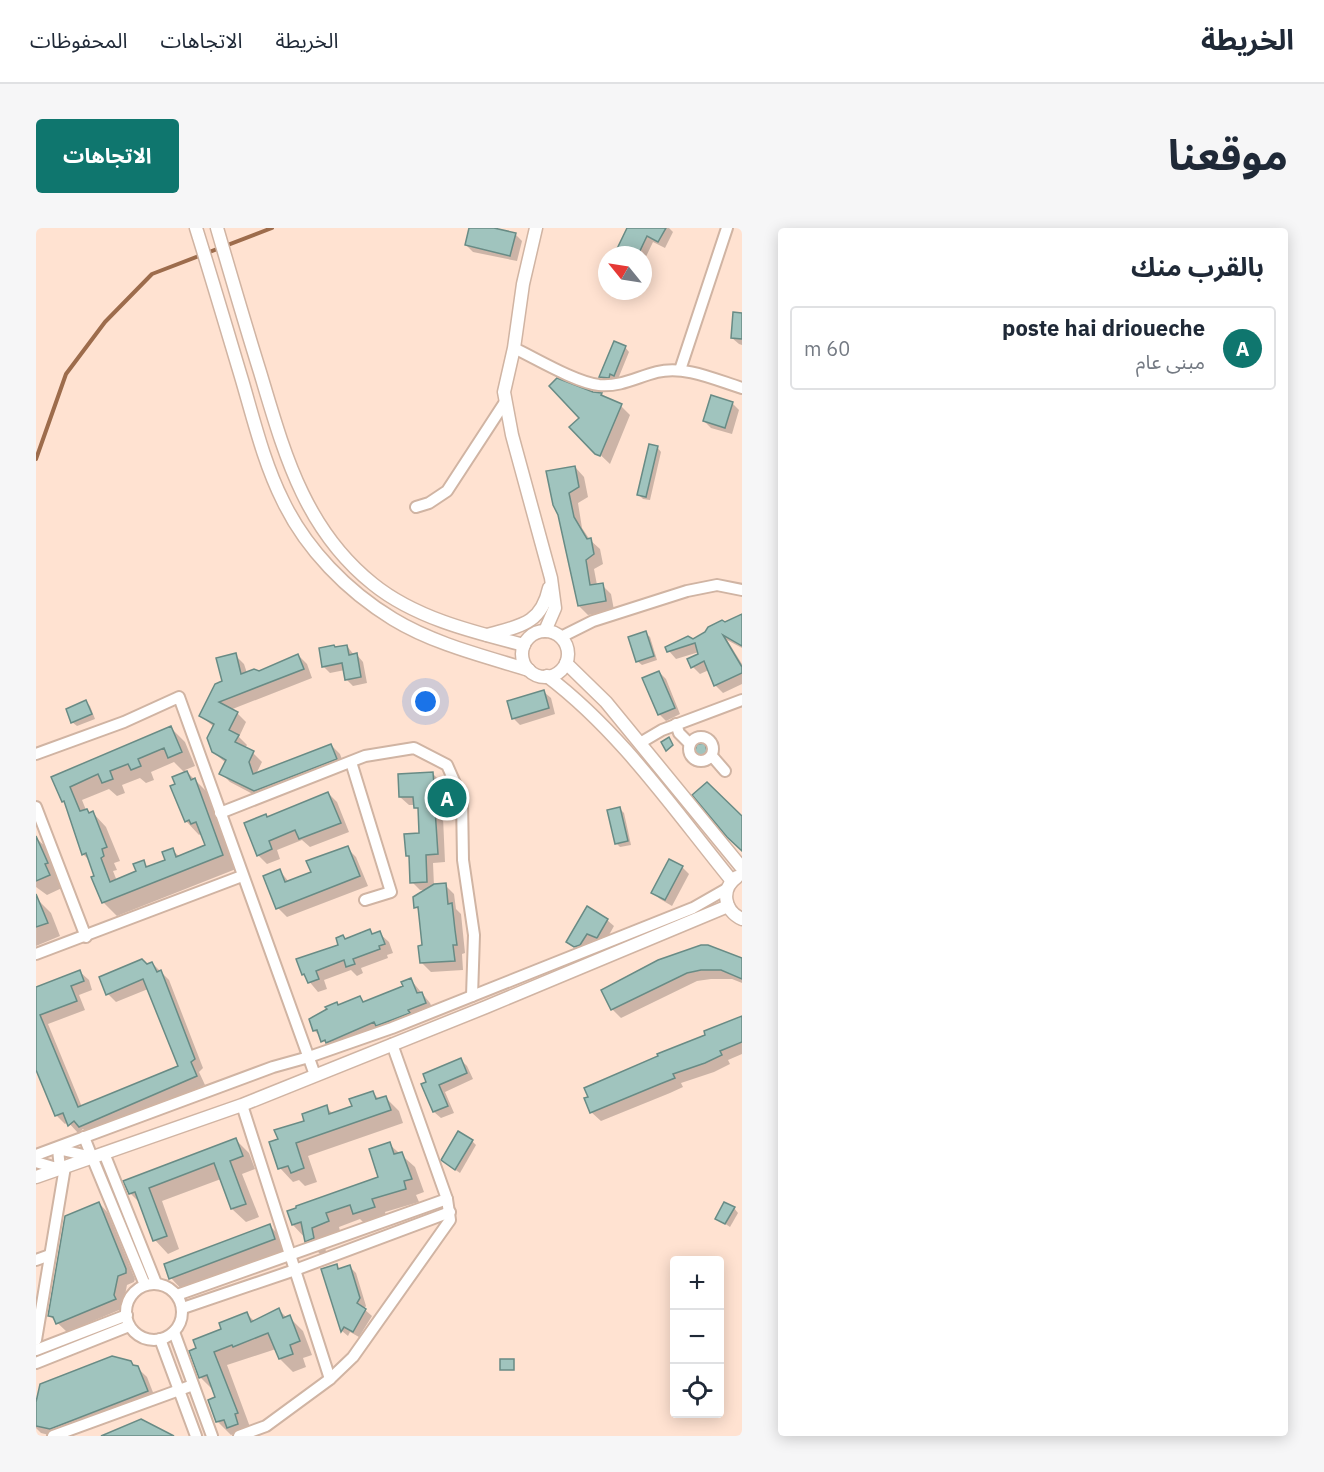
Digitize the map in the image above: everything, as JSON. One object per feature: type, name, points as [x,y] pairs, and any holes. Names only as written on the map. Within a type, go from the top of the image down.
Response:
[{"type":"street","points":[[196,228],[265,458],[294,522],[339,578],[394,620],[426,636],[529,670],[535,674],[547,676],[557,673],[566,663],[568,647],[561,637],[545,630],[531,636],[524,645],[523,656],[529,670]]},
{"type":"street","points":[[217,228],[283,451],[311,513],[352,564],[374,585],[413,608],[448,623],[524,645]]},
{"type":"street","points":[[536,228],[523,284],[513,354],[506,382],[505,402],[551,578],[555,608],[545,630]]},
{"type":"street","points":[[680,370],[727,228]]},
{"type":"street","points":[[513,354],[597,385],[616,386],[658,371],[680,370],[742,388]]},
{"type":"street","points":[[416,507],[429,503],[447,490],[505,402]]},
{"type":"street","points":[[486,635],[519,626],[536,617],[547,598],[551,578]]},
{"type":"street","points":[[561,637],[592,621],[687,591],[717,585],[742,590]]},
{"type":"street","points":[[566,663],[606,702],[742,868]]},
{"type":"street","points":[[547,676],[591,712],[615,737],[734,881]]},
{"type":"street","points":[[36,754],[124,722],[179,697],[315,1075]]},
{"type":"street","points":[[640,743],[676,724],[720,710],[742,700]]},
{"type":"street","points":[[720,710],[742,710]]},
{"type":"street","points":[[676,724],[679,733],[690,744]]},
{"type":"street","points":[[696,739],[707,739],[713,748],[712,756],[706,761],[694,759],[689,752],[690,744],[696,739]]},
{"type":"street","points":[[220,813],[365,756],[414,748],[447,765],[462,799],[463,860],[474,935],[472,996]]},
{"type":"street","points":[[712,756],[725,771]]},
{"type":"street","points":[[351,762],[391,892],[365,900]]},
{"type":"street","points":[[36,807],[86,937]]},
{"type":"street","points":[[36,954],[86,937],[242,876]]},
{"type":"street","points":[[734,881],[726,897],[733,914],[742,919]]},
{"type":"street","points":[[36,1155],[273,1067],[309,1058],[392,1028],[693,908],[734,881]]},
{"type":"street","points":[[36,1177],[242,1105],[728,906]]},
{"type":"street","points":[[239,1436],[266,1426],[330,1379],[360,1347],[450,1220],[447,1199],[392,1044]]},
{"type":"street","points":[[242,1105],[330,1379]]},
{"type":"street","points":[[84,1137],[98,1155],[150,1284]]},
{"type":"street","points":[[36,1340],[62,1168],[58,1149],[98,1155]]},
{"type":"street","points":[[36,1162],[62,1168]]},
{"type":"street","points":[[177,1295],[447,1199]]},
{"type":"street","points":[[183,1308],[295,1270],[450,1212]]},
{"type":"street","points":[[36,1260],[50,1255]]},
{"type":"street","points":[[150,1284],[165,1286],[177,1295],[183,1308],[180,1324],[174,1332],[160,1339],[144,1338],[136,1333],[128,1320],[129,1300],[134,1292],[150,1284]]},
{"type":"street","points":[[36,1350],[128,1320]]},
{"type":"street","points":[[36,1363],[128,1320]]},
{"type":"street","points":[[174,1332],[212,1436]]},
{"type":"street","points":[[160,1339],[196,1436]]},
{"type":"street","points":[[53,1436],[181,1395],[193,1385]]},
{"type":"building","points":[[469,228],[494,228],[516,233],[510,256],[465,245]]},
{"type":"building","points":[[627,228],[666,228],[658,242],[647,236],[642,246],[618,246]]},
{"type":"building","points":[[733,312],[742,313],[742,339],[731,338]]},
{"type":"building","points":[[614,341],[626,346],[614,376],[610,374],[609,378],[599,377]]},
{"type":"building","points":[[557,378],[593,392],[602,393],[601,395],[622,404],[600,456],[595,454],[569,427],[579,418],[549,386]]},
{"type":"building","points":[[711,395],[733,402],[725,428],[703,421]]},
{"type":"building","points":[[649,444],[658,446],[646,497],[637,495]]},
{"type":"building","points":[[575,466],[579,487],[569,493],[574,517],[587,539],[591,538],[594,554],[586,560],[590,585],[603,583],[606,601],[578,606],[546,471]]},
{"type":"building","points":[[742,614],[742,646],[723,635],[742,667],[742,673],[714,686],[704,661],[691,668],[687,659],[698,654],[695,643],[667,652],[665,647],[688,636],[693,639],[705,632],[708,627]]},
{"type":"building","points":[[646,631],[654,656],[636,662],[628,637]]},
{"type":"building","points":[[334,645],[335,647],[347,645],[349,655],[357,653],[361,677],[345,680],[342,663],[322,667],[319,648]]},
{"type":"building","points":[[236,653],[241,674],[254,669],[259,671],[298,654],[304,669],[219,702],[238,712],[229,730],[239,735],[235,742],[254,751],[249,762],[253,774],[331,744],[337,759],[254,791],[219,774],[226,760],[212,752],[207,738],[214,724],[199,716],[215,684],[222,681],[216,658]]},
{"type":"building","points":[[659,671],[675,708],[658,715],[642,678]]},
{"type":"building","points":[[544,690],[549,708],[512,719],[507,701]]},
{"type":"building","points":[[86,700],[92,714],[71,723],[66,709]]},
{"type":"building","points":[[171,726],[182,752],[168,758],[164,748],[138,759],[141,766],[131,770],[128,764],[110,771],[113,779],[102,783],[98,774],[70,787],[80,811],[87,809],[89,813],[93,811],[107,847],[102,849],[104,856],[101,858],[110,882],[136,871],[133,864],[144,860],[146,867],[165,860],[162,852],[173,848],[176,857],[205,845],[196,822],[191,824],[189,820],[185,822],[170,786],[175,784],[172,777],[187,771],[191,780],[195,778],[223,855],[102,903],[91,877],[94,876],[86,853],[82,855],[64,801],[62,802],[51,777]]},
{"type":"building","points":[[669,737],[673,745],[666,751],[661,742]]},
{"type":"building","points":[[705,743],[707,751],[705,755],[696,757],[697,744]]},
{"type":"building","points":[[433,772],[434,785],[449,787],[453,797],[453,807],[435,809],[438,854],[426,855],[427,882],[410,883],[409,856],[406,856],[404,834],[419,833],[418,808],[414,808],[413,797],[399,797],[398,774]]},
{"type":"building","points":[[707,782],[742,816],[742,851],[727,837],[692,795]]},
{"type":"building","points":[[328,792],[341,823],[299,839],[295,830],[269,841],[272,849],[257,856],[244,823],[266,814],[267,817]]},
{"type":"building","points":[[620,807],[628,841],[615,844],[607,810]]},
{"type":"building","points":[[36,836],[48,863],[45,864],[50,875],[36,881]]},
{"type":"building","points":[[348,846],[360,876],[276,909],[263,876],[280,869],[285,882],[311,872],[306,861]]},
{"type":"building","points":[[669,859],[683,866],[665,900],[651,893]]},
{"type":"building","points":[[446,883],[448,904],[452,903],[457,945],[453,945],[455,961],[420,963],[418,946],[422,945],[418,907],[414,908],[413,897],[434,884]]},
{"type":"building","points":[[36,894],[48,923],[36,927]]},
{"type":"building","points":[[587,906],[608,919],[597,938],[587,934],[580,945],[574,947],[566,942]]},
{"type":"building","points":[[370,929],[372,934],[380,931],[385,944],[379,946],[380,949],[353,959],[355,964],[346,967],[344,960],[316,971],[319,979],[308,983],[296,959],[338,945],[336,938],[343,935],[345,939]]},
{"type":"building","points":[[701,945],[708,945],[742,958],[742,979],[721,970],[687,973],[611,1010],[601,990],[658,960]]},
{"type":"building","points":[[142,959],[147,964],[152,962],[157,972],[161,970],[195,1059],[191,1062],[197,1076],[79,1127],[74,1121],[68,1126],[63,1113],[55,1116],[36,1070],[36,987],[80,970],[84,981],[71,986],[77,1001],[40,1015],[78,1107],[178,1066],[143,979],[106,995],[99,977]]},
{"type":"building","points":[[411,978],[417,993],[422,992],[426,1003],[408,1010],[410,1013],[376,1026],[374,1022],[326,1043],[325,1040],[321,1042],[317,1030],[313,1031],[309,1019],[327,1009],[325,1007],[337,1002],[338,1005],[360,996],[363,1002],[403,986],[401,982]]},
{"type":"building","points":[[742,1016],[742,1042],[720,1051],[722,1055],[673,1074],[675,1078],[590,1113],[584,1098],[588,1097],[584,1088],[658,1056],[657,1054],[705,1035],[704,1031]]},
{"type":"building","points":[[461,1058],[467,1073],[439,1085],[448,1106],[433,1112],[421,1084],[426,1082],[423,1074]]},
{"type":"building","points":[[373,1091],[376,1099],[386,1096],[391,1110],[296,1143],[304,1168],[291,1173],[288,1166],[278,1169],[269,1142],[278,1139],[274,1130],[304,1121],[302,1114],[327,1105],[329,1114],[352,1106],[349,1099]]},
{"type":"building","points":[[458,1131],[473,1140],[455,1170],[441,1160]]},
{"type":"building","points":[[236,1138],[243,1156],[230,1161],[246,1204],[231,1209],[214,1163],[149,1188],[167,1236],[153,1241],[135,1192],[129,1194],[123,1181]]},
{"type":"building","points":[[390,1142],[394,1154],[402,1152],[412,1179],[404,1181],[406,1189],[372,1199],[375,1207],[353,1214],[350,1205],[326,1213],[329,1221],[312,1228],[314,1238],[305,1242],[301,1222],[292,1225],[287,1211],[378,1177],[369,1149]]},
{"type":"building","points":[[99,1202],[126,1273],[118,1276],[114,1295],[116,1299],[56,1324],[53,1317],[48,1316],[65,1216]]},
{"type":"building","points":[[724,1202],[735,1207],[725,1224],[715,1219]]},
{"type":"building","points":[[270,1224],[275,1239],[169,1279],[164,1264]]},
{"type":"building","points":[[337,1264],[338,1269],[350,1265],[360,1298],[357,1303],[366,1309],[353,1332],[344,1327],[341,1332],[321,1269]]},
{"type":"building","points":[[279,1308],[283,1318],[290,1315],[300,1341],[290,1345],[293,1354],[279,1359],[268,1333],[214,1352],[238,1413],[235,1414],[238,1424],[227,1428],[224,1420],[216,1422],[208,1400],[215,1397],[207,1375],[199,1378],[189,1351],[196,1348],[193,1340],[221,1329],[219,1323],[247,1312],[251,1322]]},
{"type":"building","points":[[112,1356],[131,1361],[133,1365],[138,1366],[148,1391],[50,1429],[36,1426],[36,1402],[40,1384]]},
{"type":"building","points":[[500,1359],[514,1359],[514,1370],[500,1370]]},
{"type":"building","points":[[141,1419],[174,1436],[101,1436]]},
{"type":"waterway","points":[[36,459],[66,374],[105,322],[152,274],[272,228]]},
{"type":"place","name":"poste hai drioueche","points":[[447,798]]}]
